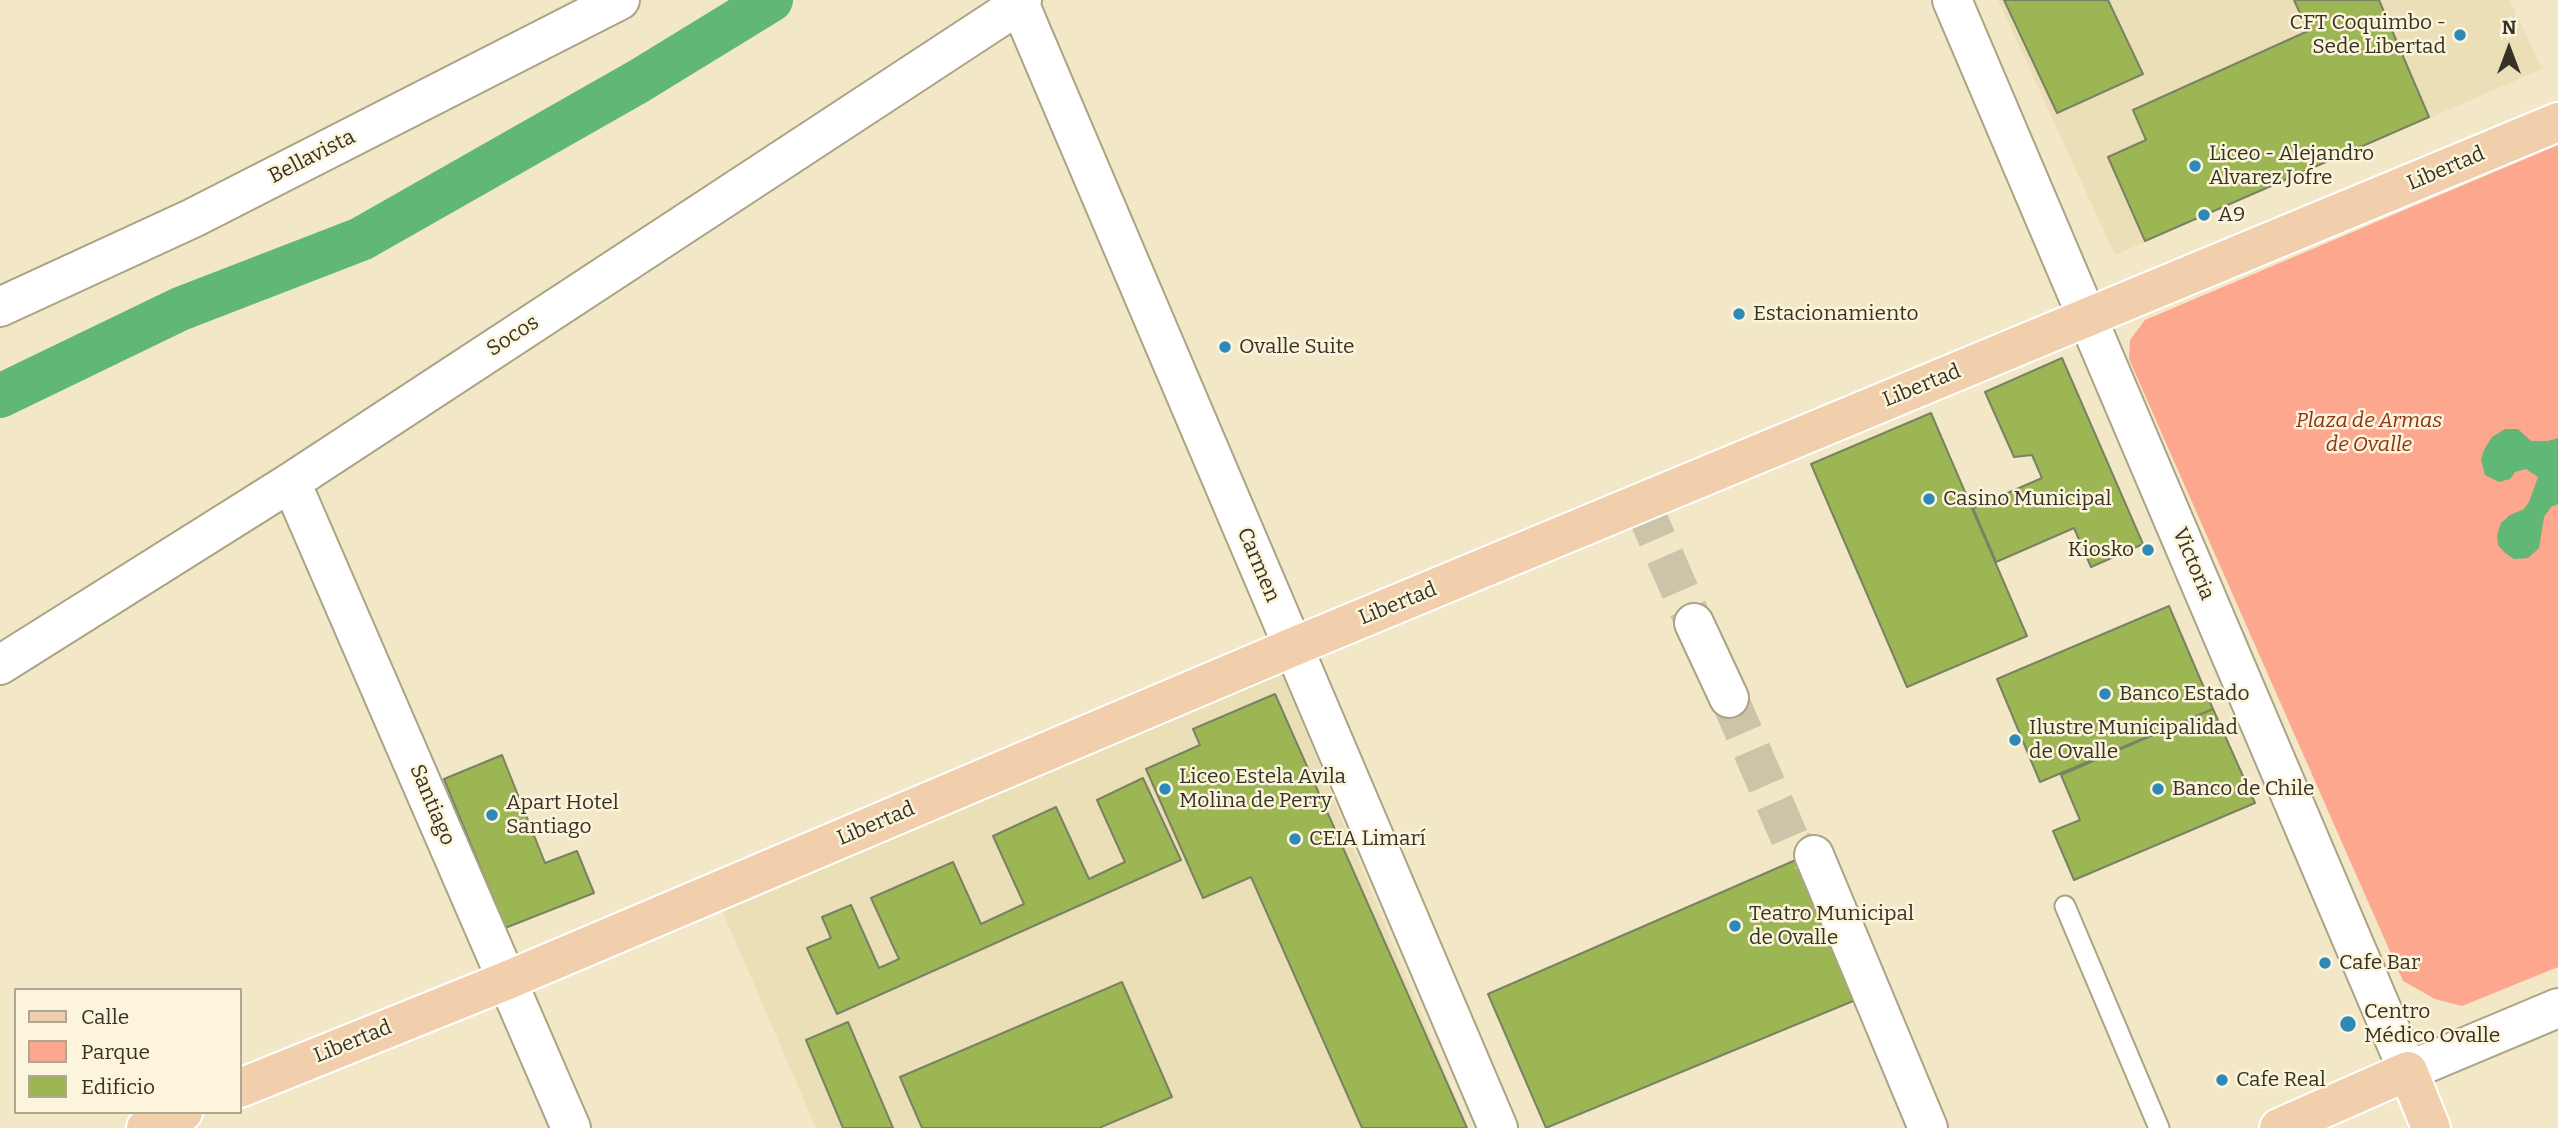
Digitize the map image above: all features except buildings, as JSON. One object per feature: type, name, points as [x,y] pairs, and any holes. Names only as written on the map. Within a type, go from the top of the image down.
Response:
[{"type":"main road","name":"Libertad","points":[[242,1087],[508,980],[1293,647],[2089,319],[2558,122]]},
{"type":"main road","points":[[2279,1128],[2408,1071]]},
{"type":"main road","name":"Victoria","points":[[2408,1071],[2431,1128]]},
{"type":"main road","points":[[146,1128],[178,1114]]},
{"type":"street","name":"Bellavista","points":[[0,307],[193,218],[620,0]]},
{"type":"street","name":"Victoria","points":[[1952,0],[2408,1071]]},
{"type":"street","name":"Socos","points":[[0,665],[291,482],[1021,1]]},
{"type":"street","name":"Carmen","points":[[1021,1],[1498,1128]]},
{"type":"street","name":"Santiago","points":[[291,482],[571,1128]]},
{"type":"street","points":[[1694,623],[1729,698]]},
{"type":"street","points":[[1814,855],[1928,1128]]},
{"type":"street","points":[[2408,1071],[2558,1008]]},
{"type":"lane","points":[[2065,906],[2159,1128]]},
{"type":"shaded area","name":"Liceo - Alejandro Alvarez Jofre","points":[[1998,0],[2510,0],[2542,69],[2115,255]]},
{"type":"shaded area","points":[[2505,429],[2518,429],[2531,441],[2558,438],[2558,504],[2551,507],[2544,517],[2539,548],[2528,558],[2514,559],[2505,553],[2498,545],[2497,535],[2501,523],[2510,515],[2524,509],[2529,502],[2538,477],[2526,469],[2499,482],[2485,475],[2481,460],[2492,437]]},
{"type":"shaded area","name":"Liceo Estela Avila Molina de Perry","points":[[1281,671],[1468,1128],[816,1128],[721,908]]},
{"type":"green space","name":"Plaza de Armas de Ovalle","points":[[2558,145],[2558,967],[2462,1006],[2435,999],[2403,981],[2129,359],[2130,340],[2145,320]]},
{"type":"waterway","points":[[0,396],[180,309],[361,239],[639,81],[771,0]]},
{"type":"tunnel","points":[[1642,504],[1694,623]]},
{"type":"tunnel","points":[[1729,698],[1794,848],[1814,855]]},
{"type":"place","name":"CFT Coquimbo - Sede Libertad","points":[[2460,35]]},
{"type":"place","name":"Liceo - Alejandro Alvarez Jofre","points":[[2195,166]]},
{"type":"place","name":"A9","points":[[2204,215]]},
{"type":"place","name":"Estacionamiento","points":[[1739,314]]},
{"type":"place","name":"Ovalle Suite","points":[[1225,347]]},
{"type":"place","name":"Casino Municipal","points":[[1929,499]]},
{"type":"place","name":"Kiosko","points":[[2148,550]]},
{"type":"place","name":"Banco Estado","points":[[2105,694]]},
{"type":"place","name":"Ilustre Municipalidad de Ovalle","points":[[2015,740]]},
{"type":"place","name":"Liceo Estela Avila Molina de Perry","points":[[1165,789]]},
{"type":"place","name":"Banco de Chile","points":[[2158,789]]},
{"type":"place","name":"Apart Hotel Santiago","points":[[492,815]]},
{"type":"place","name":"CEIA Limarí","points":[[1295,839]]},
{"type":"place","name":"Teatro Municipal de Ovalle","points":[[1735,926]]},
{"type":"place","name":"Cafe Bar","points":[[2325,963]]},
{"type":"place","name":"Centro Médico Ovalle","points":[[2348,1024]]},
{"type":"place","name":"Cafe Real","points":[[2222,1080]]}]
